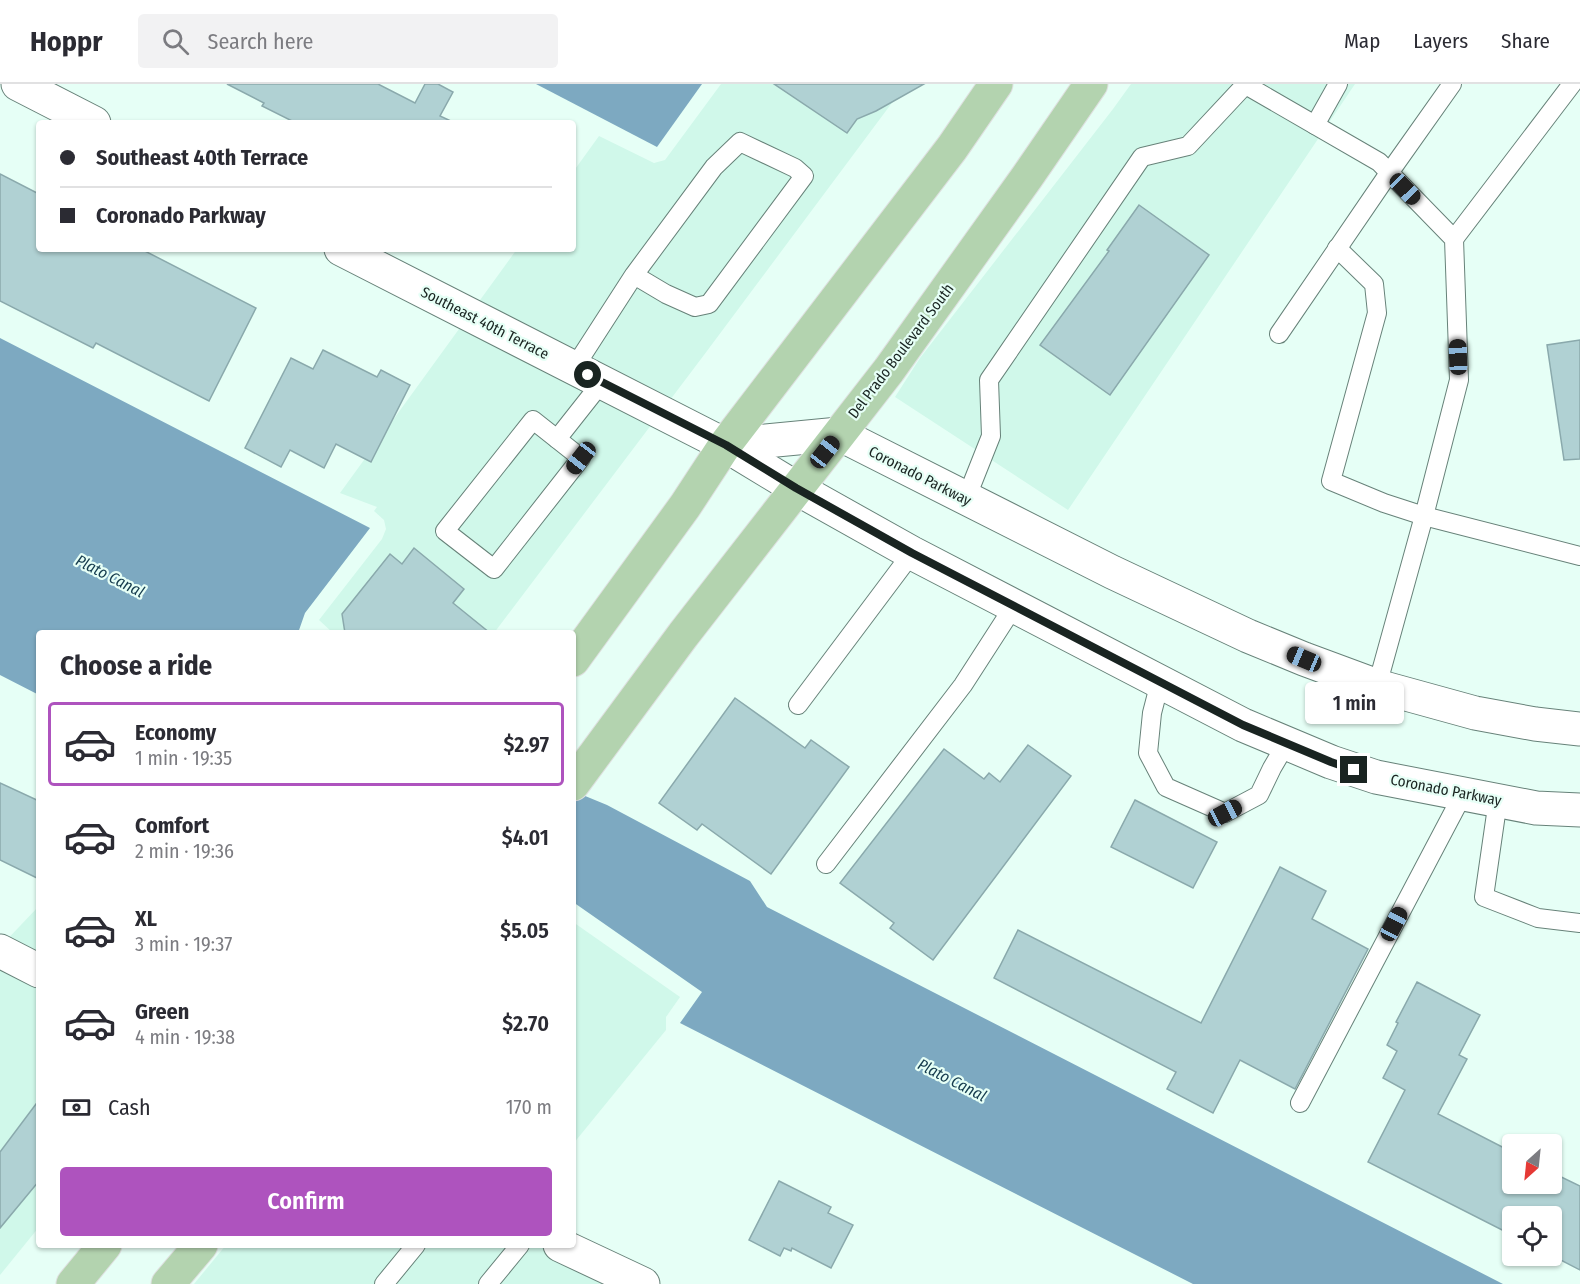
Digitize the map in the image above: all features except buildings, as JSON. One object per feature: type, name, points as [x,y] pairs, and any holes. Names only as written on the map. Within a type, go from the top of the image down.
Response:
[{"type":"main road","points":[[576,656],[685,507],[726,445],[952,148],[996,84]]},
{"type":"main road","name":"Del Prado Boulevard South","points":[[578,777],[683,634],[889,370],[1091,84]]},
{"type":"main road","points":[[73,1284],[103,1248]]},
{"type":"main road","points":[[168,1284],[198,1248]]},
{"type":"street","points":[[18,84],[88,120]]},
{"type":"street","name":"Southeast 40th Terrace","points":[[347,252],[726,445]]},
{"type":"street","points":[[726,445],[838,434]]},
{"type":"street","name":"Coronado Parkway","points":[[838,434],[1112,572],[1248,636],[1304,659],[1377,686],[1475,713],[1535,724],[1580,729]]},
{"type":"street","name":"Coronado Parkway","points":[[726,445],[796,488],[912,553],[1243,725],[1286,744],[1376,777],[1536,808],[1580,810]]},
{"type":"street","points":[[0,951],[36,969]]},
{"type":"street","points":[[566,1248],[643,1284]]},
{"type":"lane","points":[[966,499],[991,436],[988,380],[1142,157],[1188,146],[1244,84],[1379,162],[1455,239]]},
{"type":"lane","points":[[1316,125],[1338,84]]},
{"type":"lane","points":[[1280,334],[1452,84]]},
{"type":"lane","points":[[1377,686],[1424,516],[1458,380],[1455,239],[1572,84]]},
{"type":"lane","points":[[557,439],[634,275],[714,168],[740,142],[795,168],[804,176],[709,304],[695,307],[666,294],[634,275]]},
{"type":"lane","points":[[1337,248],[1374,284],[1377,313],[1331,481],[1383,503],[1424,516],[1580,556]]},
{"type":"lane","points":[[533,420],[557,439],[581,458],[494,569],[445,531],[533,420]]},
{"type":"lane","points":[[798,705],[912,553]]},
{"type":"lane","points":[[826,864],[963,685],[1014,606]]},
{"type":"lane","points":[[1160,682],[1152,713],[1148,753],[1166,787],[1225,813],[1259,795],[1286,744]]},
{"type":"lane","points":[[1300,1103],[1463,794]]},
{"type":"lane","points":[[1498,800],[1484,897],[1538,918],[1580,923]]},
{"type":"lane","points":[[384,1284],[414,1248]]},
{"type":"lane","points":[[488,1284],[518,1248]]},
{"type":"shaded area","points":[[721,84],[906,84],[496,630],[330,630],[319,620],[382,539],[386,529],[384,520],[374,511],[377,507],[340,493],[515,252],[576,252],[576,168],[599,136],[654,163],[665,160]]},
{"type":"shaded area","points":[[1131,84],[1355,84],[1068,510],[895,397],[920,358]]},
{"type":"shaded area","points":[[36,909],[36,1231],[0,1275],[0,947]]},
{"type":"shaded area","points":[[576,924],[680,997],[666,1017],[666,1030],[576,1140]]},
{"type":"shaded area","points":[[224,1248],[557,1248],[629,1284],[194,1284]]},
{"type":"water","points":[[536,84],[702,84],[657,147]]},
{"type":"water","name":"Plato Canal","points":[[0,338],[370,528],[305,613],[299,630],[36,630],[36,693],[0,675]]},
{"type":"water","name":"Plato Canal","points":[[576,792],[607,805],[750,881],[767,907],[1503,1284],[1193,1284],[680,1023],[702,992],[576,904]]},
{"type":"route","points":[[588,375],[726,445],[796,488],[912,553],[1243,725],[1354,770]]}]
